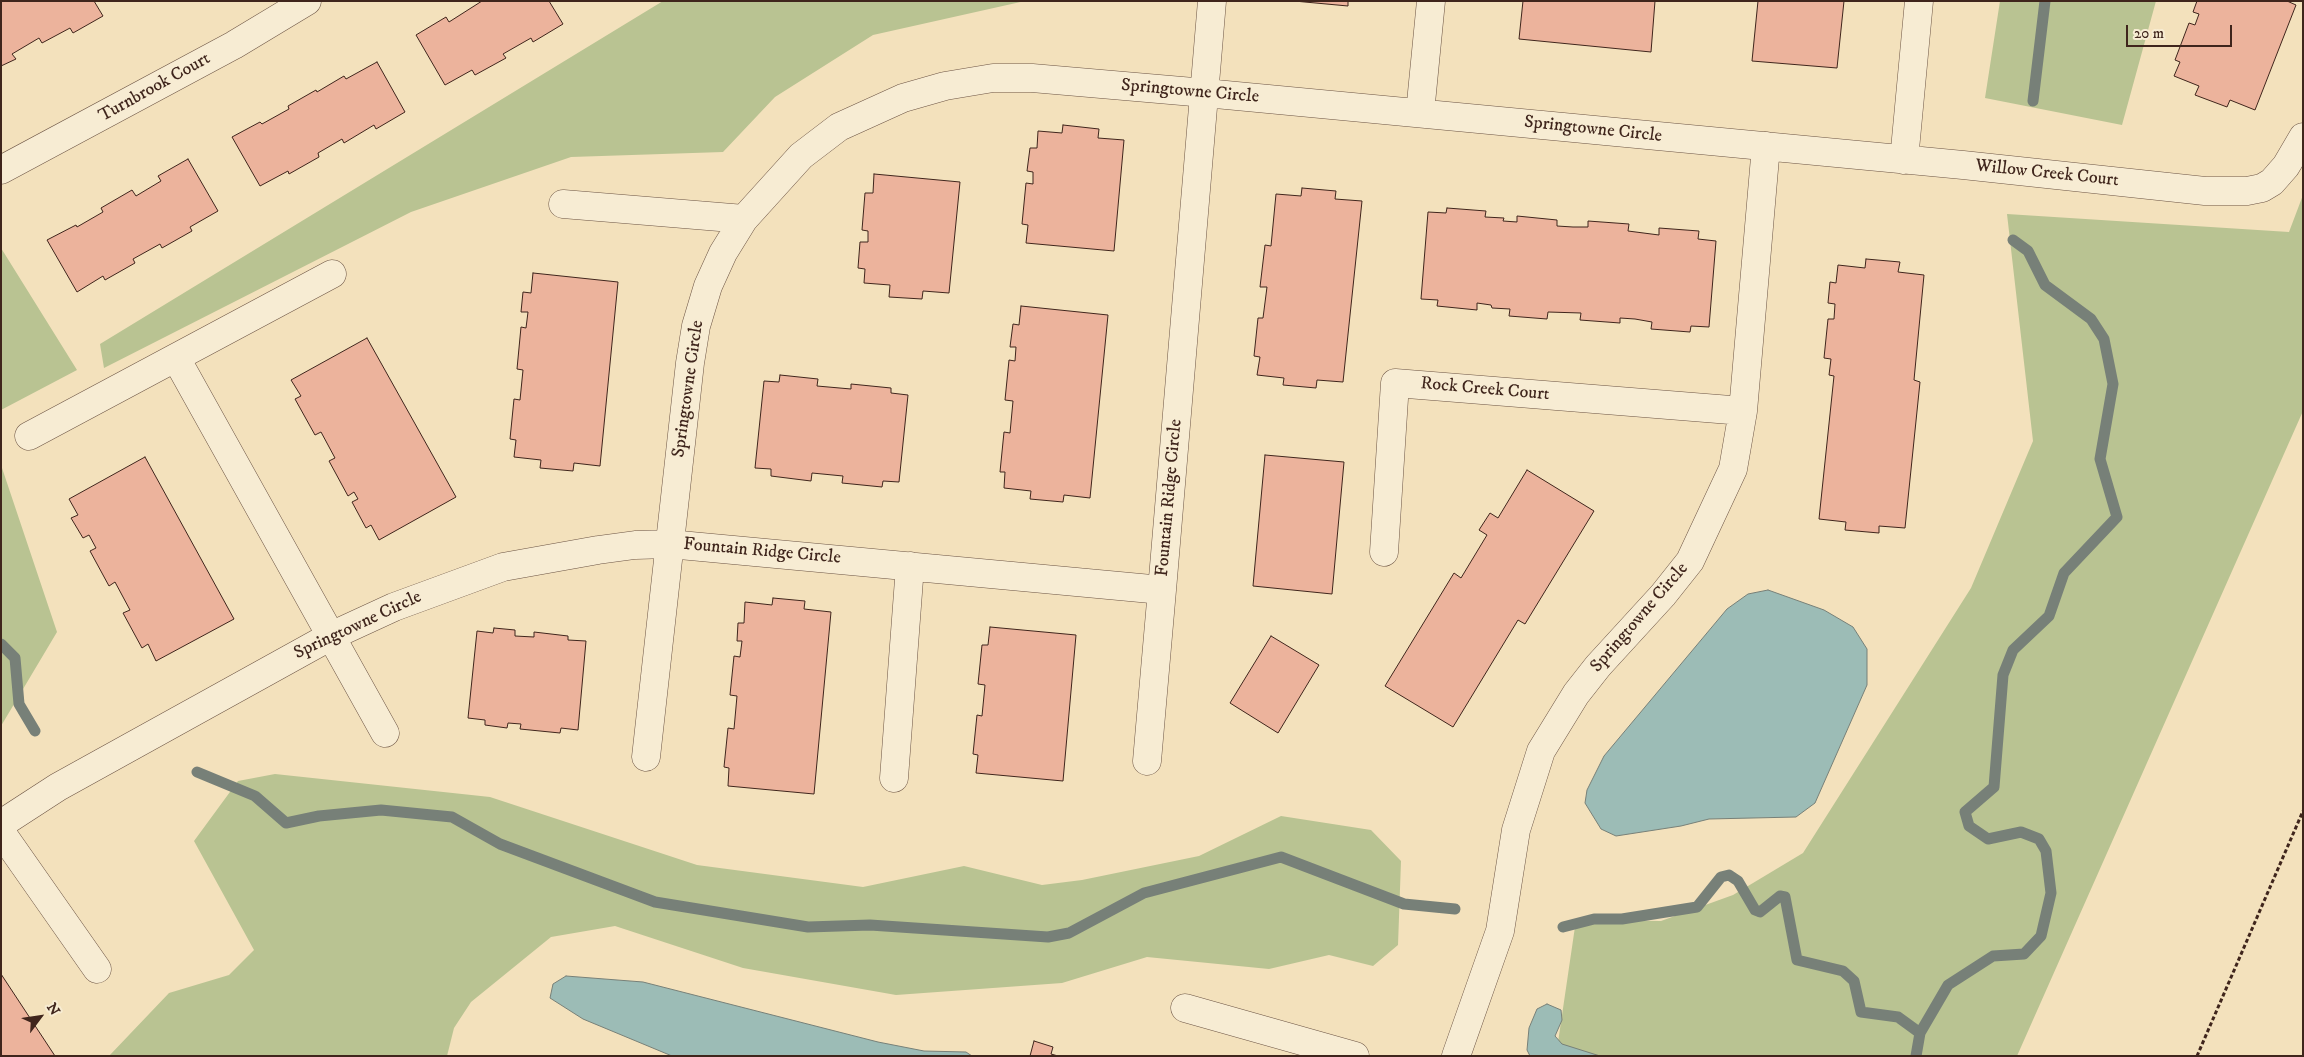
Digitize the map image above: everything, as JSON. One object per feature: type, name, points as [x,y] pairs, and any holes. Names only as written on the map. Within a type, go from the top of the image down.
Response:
[{"type":"street","name":"Turnbrook Court","points":[[1,170],[234,45],[307,1]]},
{"type":"street","name":"Fountain Ridge Circle","points":[[669,544],[1162,590],[1212,1]]},
{"type":"street","points":[[1420,113],[1431,1]]},
{"type":"street","points":[[1904,160],[1919,1]]},
{"type":"street","name":"Springtowne Circle","points":[[1,824],[58,787],[331,636],[394,606],[503,567],[598,550],[635,545],[669,544],[696,326],[708,286],[723,253],[744,219],[794,163],[839,127],[903,98],[945,86],[993,78],[1032,78],[1204,92],[1766,146],[1743,411],[1733,469],[1690,561],[1663,596],[1598,666],[1576,694],[1541,751],[1516,830],[1500,930],[1456,1056]]},
{"type":"street","name":"Willow Creek Court","points":[[1766,146],[2205,191],[2247,191],[2262,188],[2272,182],[2286,166],[2303,137]]},
{"type":"street","points":[[563,204],[744,219]]},
{"type":"street","points":[[29,436],[332,274]]},
{"type":"street","points":[[176,358],[385,733]]},
{"type":"street","name":"Rock Creek Court","points":[[1384,552],[1396,383],[1743,411]]},
{"type":"street","points":[[646,758],[669,544]]},
{"type":"street","points":[[894,778],[910,566]]},
{"type":"street","points":[[1147,761],[1162,590]]},
{"type":"street","points":[[1,832],[97,969]]},
{"type":"street","points":[[1185,1008],[1355,1056]]},
{"type":"path","points":[[2197,1056],[2303,811]]},
{"type":"green space","points":[[663,1],[1025,1],[873,35],[775,97],[723,152],[571,157],[411,212],[104,368],[100,344]]},
{"type":"green space","points":[[2000,1],[2156,1],[2122,125],[1985,98]]},
{"type":"green space","points":[[2303,195],[2303,411],[2017,1056],[1556,1056],[1576,920],[1661,921],[1733,895],[1803,853],[1971,588],[2033,441],[2007,214],[2289,232]]},
{"type":"green space","points":[[1,248],[77,370],[1,410]]},
{"type":"green space","points":[[1,465],[57,632],[1,726]]},
{"type":"green space","points":[[275,774],[490,797],[697,865],[863,887],[964,866],[1042,885],[1082,880],[1199,856],[1281,816],[1371,830],[1401,861],[1398,945],[1373,966],[1329,955],[1269,969],[1147,957],[1062,983],[896,995],[743,968],[615,926],[551,937],[471,1002],[454,1028],[447,1056],[109,1056],[169,993],[229,975],[254,950],[194,841],[238,781]]},
{"type":"water","points":[[1768,590],[1824,610],[1853,627],[1867,649],[1867,685],[1815,803],[1796,817],[1709,819],[1681,826],[1616,836],[1601,829],[1585,803],[1587,790],[1604,756],[1727,609],[1748,594]]},
{"type":"water","points":[[566,976],[643,982],[878,1042],[924,1051],[966,1052],[972,1056],[672,1056],[583,1019],[550,998],[553,984]]},
{"type":"water","points":[[1547,1004],[1561,1010],[1562,1020],[1555,1036],[1562,1044],[1600,1056],[1530,1056],[1527,1050],[1529,1028],[1537,1009]]},
{"type":"building","points":[[1,1],[94,1],[103,16],[73,33],[70,28],[42,43],[39,38],[12,54],[16,59],[1,66]]},
{"type":"building","points":[[482,1],[549,1],[563,24],[533,42],[531,38],[503,54],[506,58],[475,75],[472,70],[445,85],[416,35],[446,17],[449,22]]},
{"type":"building","points":[[1294,1],[1348,1],[1348,6]]},
{"type":"building","points":[[1523,1],[1655,1],[1651,52],[1519,39]]},
{"type":"building","points":[[1758,1],[1844,1],[1837,68],[1752,61]]},
{"type":"building","points":[[2197,1],[2287,1],[2296,5],[2255,110],[2230,100],[2227,107],[2195,95],[2199,86],[2174,76],[2180,62],[2175,60],[2189,23],[2195,25],[2199,14],[2193,12]]},
{"type":"building","points":[[377,62],[405,112],[376,129],[374,125],[344,143],[342,139],[318,153],[319,157],[289,174],[288,171],[260,186],[232,137],[260,122],[262,124],[289,109],[288,106],[316,90],[317,92],[344,76],[346,79]]},
{"type":"building","points":[[1063,125],[1099,129],[1098,138],[1124,140],[1114,251],[1026,243],[1028,225],[1022,224],[1026,183],[1033,184],[1033,172],[1027,171],[1030,148],[1037,148],[1038,131],[1062,133]]},
{"type":"building","points":[[188,159],[218,211],[190,227],[192,231],[162,248],[160,244],[133,259],[135,263],[105,280],[103,276],[77,292],[47,240],[76,225],[77,227],[103,212],[101,208],[132,190],[136,196],[161,181],[158,176]]},
{"type":"building","points":[[874,174],[960,182],[949,293],[923,291],[922,299],[889,297],[890,285],[864,283],[865,269],[858,268],[860,242],[868,242],[868,231],[862,230],[865,193],[873,193]]},
{"type":"building","points":[[1302,188],[1336,191],[1335,199],[1362,201],[1343,382],[1317,380],[1316,388],[1283,385],[1284,378],[1257,375],[1260,357],[1254,356],[1258,318],[1263,318],[1267,287],[1260,287],[1265,245],[1271,246],[1276,194],[1301,196]]},
{"type":"building","points":[[1447,208],[1486,211],[1485,217],[1504,218],[1503,221],[1517,222],[1517,216],[1557,220],[1557,226],[1588,227],[1588,221],[1629,224],[1628,231],[1659,235],[1659,228],[1699,231],[1698,239],[1716,241],[1709,327],[1691,326],[1690,332],[1651,329],[1652,322],[1635,319],[1620,318],[1620,323],[1580,320],[1581,313],[1548,312],[1547,319],[1509,316],[1510,309],[1492,308],[1491,305],[1477,303],[1477,310],[1437,306],[1438,300],[1421,299],[1428,212],[1446,213]]},
{"type":"building","points":[[1866,259],[1900,262],[1898,272],[1924,275],[1914,380],[1920,382],[1905,528],[1879,526],[1879,533],[1845,530],[1846,522],[1819,519],[1834,376],[1829,375],[1831,359],[1824,358],[1828,319],[1834,319],[1835,304],[1828,303],[1830,282],[1836,283],[1838,265],[1865,268]]},
{"type":"building","points":[[533,273],[618,282],[600,466],[574,463],[573,471],[540,468],[541,460],[514,457],[516,440],[510,439],[514,399],[520,400],[523,370],[517,369],[521,327],[526,328],[528,312],[521,312],[523,292],[531,293]]},
{"type":"building","points":[[1021,306],[1108,315],[1090,498],[1064,495],[1063,502],[1030,499],[1031,491],[1004,488],[1005,472],[1000,472],[1004,432],[1010,433],[1013,401],[1005,400],[1009,360],[1015,361],[1016,347],[1010,347],[1013,324],[1019,325]]},
{"type":"building","points":[[367,338],[456,497],[379,540],[371,525],[366,528],[352,502],[358,499],[354,492],[348,496],[329,461],[335,458],[321,432],[315,435],[295,399],[301,396],[291,380]]},
{"type":"building","points":[[780,375],[818,379],[817,386],[851,389],[851,384],[891,388],[891,393],[908,395],[899,482],[883,481],[882,487],[842,483],[843,476],[812,473],[811,481],[771,476],[771,469],[755,468],[764,381],[779,382]]},
{"type":"building","points":[[1265,455],[1344,462],[1332,594],[1253,586]]},
{"type":"building","points":[[145,457],[234,619],[156,661],[148,644],[142,648],[123,613],[130,610],[115,582],[109,586],[90,551],[96,548],[89,535],[83,538],[71,518],[78,515],[69,499]]},
{"type":"building","points":[[1527,470],[1594,511],[1525,624],[1518,620],[1453,727],[1385,686],[1454,573],[1461,578],[1487,535],[1479,530],[1490,513],[1498,518]]},
{"type":"building","points":[[773,598],[805,601],[804,609],[831,612],[814,794],[728,786],[729,768],[724,767],[728,728],[734,729],[737,696],[730,695],[734,656],[740,657],[742,641],[737,641],[738,623],[744,623],[745,602],[772,605]]},
{"type":"building","points":[[990,627],[1076,635],[1063,781],[976,773],[978,755],[973,754],[977,715],[982,716],[985,685],[978,684],[982,645],[988,645]]},
{"type":"building","points":[[494,628],[515,630],[515,636],[534,637],[534,632],[568,636],[568,640],[586,641],[578,730],[561,728],[560,733],[520,729],[521,724],[508,723],[507,728],[485,725],[485,720],[468,718],[477,631],[493,633]]},
{"type":"building","points":[[1271,636],[1319,665],[1278,733],[1230,703]]},
{"type":"building","points":[[1,974],[55,1056],[1,1056]]},
{"type":"building","points":[[1034,1041],[1053,1047],[1051,1054],[1058,1056],[1030,1056]]},
{"type":"waterway","points":[[2033,101],[2045,1]]},
{"type":"waterway","points":[[1916,1056],[1920,1033],[1948,985],[1993,956],[2024,954],[2041,936],[2051,893],[2046,851],[2039,839],[2021,832],[1988,839],[1969,826],[1965,812],[1994,787],[2003,675],[2013,650],[2049,616],[2064,573],[2117,517],[2100,459],[2113,384],[2104,339],[2091,319],[2045,285],[2028,251],[2013,240]]},
{"type":"waterway","points":[[1,644],[15,658],[19,704],[35,731]]},
{"type":"waterway","points":[[197,772],[255,796],[286,823],[319,816],[381,810],[452,817],[500,844],[655,902],[808,927],[870,925],[1048,937],[1069,933],[1144,893],[1281,857],[1404,904],[1455,909]]},
{"type":"waterway","points":[[1563,927],[1594,919],[1622,919],[1697,907],[1721,877],[1729,875],[1738,881],[1755,910],[1760,912],[1780,896],[1785,897],[1797,960],[1843,971],[1854,981],[1861,1012],[1898,1017],[1920,1033]]}]
